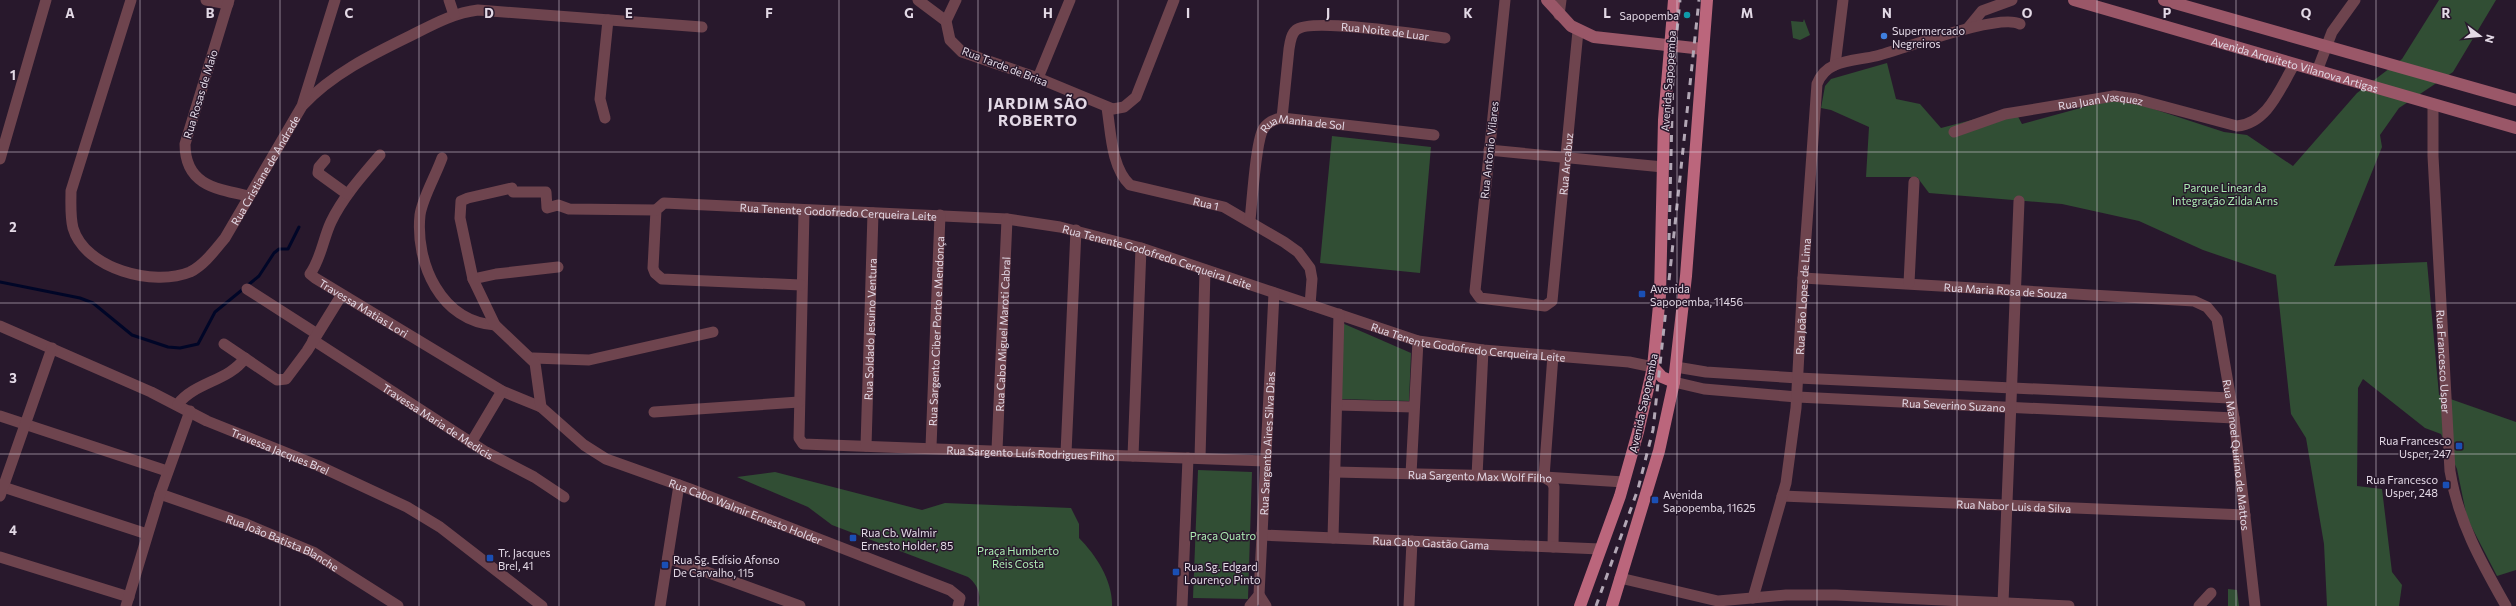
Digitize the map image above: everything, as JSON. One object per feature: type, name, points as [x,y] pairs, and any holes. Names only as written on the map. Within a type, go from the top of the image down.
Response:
[{"type":"main road","points":[[1547,0],[1559,15],[1578,32],[1594,37],[1703,49]]},
{"type":"main road","name":"Avenida Sapopemba","points":[[1580,606],[1624,482],[1638,432],[1653,367],[1660,296],[1663,167],[1674,0]]},
{"type":"main road","points":[[1612,606],[1660,451],[1674,382],[1686,276],[1707,0]]},
{"type":"main road","name":"Avenida Arquiteto Vilanova Artigas","points":[[2074,0],[2294,65],[2516,128]]},
{"type":"main road","points":[[2164,0],[2325,47],[2516,100]]},
{"type":"main road","points":[[1653,367],[1676,367]]},
{"type":"main road","points":[[1653,367],[1662,377],[1674,382]]},
{"type":"street","points":[[0,159],[46,0]]},
{"type":"street","name":"Rua Cristiane de Andrade","points":[[131,0],[71,191],[73,228],[81,243],[93,255],[109,266],[128,273],[170,277],[191,271],[209,258],[225,238],[302,106],[326,83],[370,56],[454,15],[478,10],[702,27]]},
{"type":"street","points":[[206,0],[228,2]]},
{"type":"street","points":[[302,106],[334,0]]},
{"type":"street","points":[[449,0],[454,15]]},
{"type":"street","points":[[918,0],[946,21],[956,0]]},
{"type":"street","points":[[1038,78],[1070,0]]},
{"type":"street","points":[[1107,108],[1124,107],[1136,97],[1174,0]]},
{"type":"street","name":"Rua Antonio Vilares","points":[[1505,0],[1488,150],[1475,291],[1480,298],[1545,306],[1554,296]]},
{"type":"street","points":[[1559,15],[1561,0]]},
{"type":"street","points":[[1843,0],[1835,65],[1877,55],[1968,28],[2000,23],[2020,24]]},
{"type":"street","points":[[1968,28],[1982,11],[2012,0]]},
{"type":"street","points":[[2317,71],[2325,47],[2355,0]]},
{"type":"street","name":"Rua Rosas de Maio","points":[[228,2],[185,144],[185,157],[194,175],[203,183],[249,196]]},
{"type":"street","points":[[605,118],[600,99],[608,20]]},
{"type":"street","name":"Rua Tarde de Brisa","points":[[946,21],[950,40],[962,52],[1038,78],[1107,108]]},
{"type":"street","name":"Rua Noite de Luar","points":[[1282,118],[1289,49],[1291,38],[1296,30],[1309,24],[1331,25],[1445,38]]},
{"type":"street","name":"Rua Arcabuz","points":[[1554,296],[1578,32]]},
{"type":"street","name":"Rua João Lopes de Lima","points":[[1753,598],[1782,496],[1797,397],[1802,278],[1817,84],[1824,72],[1835,65]]},
{"type":"street","name":"Rua Juan Vasquez","points":[[1954,132],[2005,114],[2114,96],[2136,99],[2237,126],[2247,125],[2258,120],[2264,113],[2294,65]]},
{"type":"street","name":"Rua Francesco Usper","points":[[2433,104],[2433,156],[2450,471],[2456,505],[2468,537],[2506,606]]},
{"type":"street","name":"Rua 1","points":[[1107,108],[1116,162],[1123,179],[1130,185],[1140,190],[1224,207],[1250,220],[1298,252],[1310,268],[1312,279],[1310,305]]},
{"type":"street","name":"Rua Manha de Sol","points":[[1250,220],[1262,129],[1272,120],[1282,118],[1434,135]]},
{"type":"street","points":[[1488,150],[1663,167]]},
{"type":"street","name":"Travessa Matias Lori","points":[[380,154],[347,194],[331,221],[318,260],[310,274],[341,296],[502,391],[541,407]]},
{"type":"street","points":[[442,158],[420,213],[420,237],[425,262],[438,293],[448,306],[474,321],[495,325]]},
{"type":"street","points":[[325,160],[319,167],[318,172],[347,194]]},
{"type":"street","points":[[1909,283],[1914,182]]},
{"type":"street","points":[[541,407],[538,370],[533,358],[495,325],[473,279],[467,259],[460,212],[460,203],[468,198],[512,188],[513,192],[546,192],[547,208],[558,205],[569,209],[656,210],[653,268],[655,273],[662,279],[801,285]]},
{"type":"street","points":[[2003,603],[2019,201]]},
{"type":"street","name":"Rua Tenente Godofredo Cerqueira Leite","points":[[656,210],[664,203],[804,211],[940,215],[1007,219],[1076,230],[1141,248],[1418,341],[1483,350],[1629,362],[1653,367]]},
{"type":"street","points":[[654,412],[799,402],[804,211]]},
{"type":"street","name":"Rua Soldado Jesuino Ventura","points":[[866,446],[873,213]]},
{"type":"street","name":"Rua Sargento Ciber Porto e Mendonça","points":[[931,447],[940,215]]},
{"type":"street","name":"Rua Cabo Miguel Maroti Cabral","points":[[998,450],[1007,219]]},
{"type":"street","points":[[1066,453],[1076,230]]},
{"type":"street","points":[[1133,456],[1141,248]]},
{"type":"street","points":[[473,279],[496,274],[558,267]]},
{"type":"street","points":[[1200,458],[1205,270]]},
{"type":"street","name":"Rua Maria Rosa de Souza","points":[[1802,278],[2016,289],[2194,301],[2207,307]]},
{"type":"street","name":"Travessa Maria de Medicis","points":[[247,289],[315,337],[472,443],[534,477],[564,498]]},
{"type":"street","name":"Rua Sargento Aires Silva Dias","points":[[1259,595],[1274,292]]},
{"type":"street","points":[[224,344],[277,380],[286,380],[341,296]]},
{"type":"street","name":"Rua Manoel Quirino de Mattos","points":[[2207,307],[2216,319],[2234,418],[2255,606]]},
{"type":"street","points":[[1333,538],[1339,314]]},
{"type":"street","name":"Travessa Jacques Brel","points":[[0,326],[178,404],[207,420],[326,469],[407,507],[440,527],[542,606]]},
{"type":"street","points":[[533,358],[589,360],[713,332]]},
{"type":"street","points":[[1411,474],[1418,341]]},
{"type":"street","points":[[52,348],[26,424],[1,490],[147,534]]},
{"type":"street","points":[[1477,476],[1483,350]]},
{"type":"street","points":[[1553,355],[1544,477],[1552,482],[1554,487],[1553,547]]},
{"type":"street","points":[[178,404],[193,389],[235,369],[245,358]]},
{"type":"street","name":"Rua Severino Suzano","points":[[1676,367],[1706,372],[1798,378],[2230,398]]},
{"type":"street","name":"Rua Severino Suzano","points":[[1674,382],[1704,389],[1797,397],[2010,406],[2234,418]]},
{"type":"street","points":[[472,443],[502,391]]},
{"type":"street","name":"Rua Sargento Luís Rodrigues Filho","points":[[799,402],[798,438],[806,445],[931,447],[1265,461]]},
{"type":"street","points":[[1337,405],[1414,407]]},
{"type":"street","name":"Rua Cabo Walmir Ernesto Holder","points":[[541,407],[584,445],[606,460],[679,485],[950,590],[959,602]]},
{"type":"street","points":[[0,556],[127,601],[167,472],[190,411]]},
{"type":"street","points":[[0,416],[167,472]]},
{"type":"street","points":[[1182,606],[1188,458]]},
{"type":"street","name":"Rua Sargento Max Wolf Filho","points":[[1335,472],[1544,477],[1624,482]]},
{"type":"street","points":[[660,606],[679,485]]},
{"type":"street","name":"Rua João Batista Blanche","points":[[160,494],[246,524],[313,552],[398,606]]},
{"type":"street","name":"Rua Nabor Luis da Silva","points":[[1782,496],[2245,515]]},
{"type":"street","name":"Rua Cabo Gastão Gama","points":[[1262,535],[1600,549]]},
{"type":"street","points":[[1409,606],[1412,541]]},
{"type":"street","points":[[668,558],[800,606]]},
{"type":"street","points":[[1620,578],[1719,603],[1786,595],[1853,596],[2069,606]]},
{"type":"street","points":[[2199,606],[2211,593]]},
{"type":"street","points":[[1250,606],[1259,595],[1266,606]]},
{"type":"street","points":[[1853,596],[1860,606]]},
{"type":"green space","name":"Parque Linear da Integração Zilda Arns","points":[[2439,0],[2496,0],[2453,72],[2399,108],[2380,135],[2382,147],[2334,266],[2427,262],[2439,395],[2516,422],[2516,570],[2497,576],[2467,518],[2457,469],[2441,434],[2425,428],[2363,379],[2358,388],[2357,486],[2382,489],[2392,572],[2402,585],[2399,606],[2327,606],[2324,544],[2306,438],[2291,414],[2276,275],[2203,250],[2139,221],[2062,204],[1929,193],[1917,177],[1866,177],[1869,127],[1831,110],[1821,108],[1825,86],[1831,79],[1887,63],[1896,99],[1920,104],[1941,128],[2014,109],[2022,124],[2110,100],[2129,101],[2224,132],[2247,135],[2293,166],[2357,93],[2402,59]]},
{"type":"green space","points":[[1804,19],[1810,35],[1800,40],[1793,38],[1791,21],[1803,22]]},
{"type":"green space","points":[[1332,136],[1431,147],[1420,273],[1320,263]]},
{"type":"green space","points":[[1342,323],[1411,353],[1409,401],[1340,399]]},
{"type":"green space","name":"Praça Quatro","points":[[1198,470],[1252,472],[1248,599],[1193,598]]},
{"type":"green space","name":"Praça Humberto Reis Costa","points":[[775,472],[922,510],[945,503],[1071,508],[1079,524],[1079,538],[1097,560],[1110,587],[1112,606],[978,606],[978,590],[968,577],[832,525],[808,507],[737,477]]},
{"type":"green space","points":[[2228,589],[2237,590],[2239,606],[2228,606]]},
{"type":"waterway","points":[[0,282],[80,298],[93,303],[132,335],[168,347],[180,348],[198,344],[215,312],[259,276],[274,253],[279,249],[288,249],[299,227]]},
{"type":"railway","points":[[1669,240],[1673,72],[1680,0]]},
{"type":"railway","points":[[1596,606],[1638,489],[1653,430],[1699,0]]},
{"type":"place","name":"Sapopemba","points":[[1687,15]]},
{"type":"place","name":"Supermercado Negreiros","points":[[1884,36]]},
{"type":"place","name":"Avenida Sapopemba, 11456","points":[[1642,294]]},
{"type":"place","name":"Rua Francesco Usper, 247","points":[[2459,446]]},
{"type":"place","name":"Rua Francesco Usper, 248","points":[[2446,485]]},
{"type":"place","name":"Avenida Sapopemba, 11625","points":[[1655,500]]},
{"type":"place","name":"Rua Cb. Walmir Ernesto Holder, 85","points":[[853,538]]},
{"type":"place","name":"Tr. Jacques Brel, 41","points":[[490,558]]},
{"type":"place","name":"Rua Sg. Edísio Afonso De Carvalho, 115","points":[[665,565]]},
{"type":"place","name":"Rua Sg. Edgard Lourenço Pinto","points":[[1176,572]]},
{"type":"district","name":"JARDIM SÃO ROBERTO","points":[[1038,112]]}]
